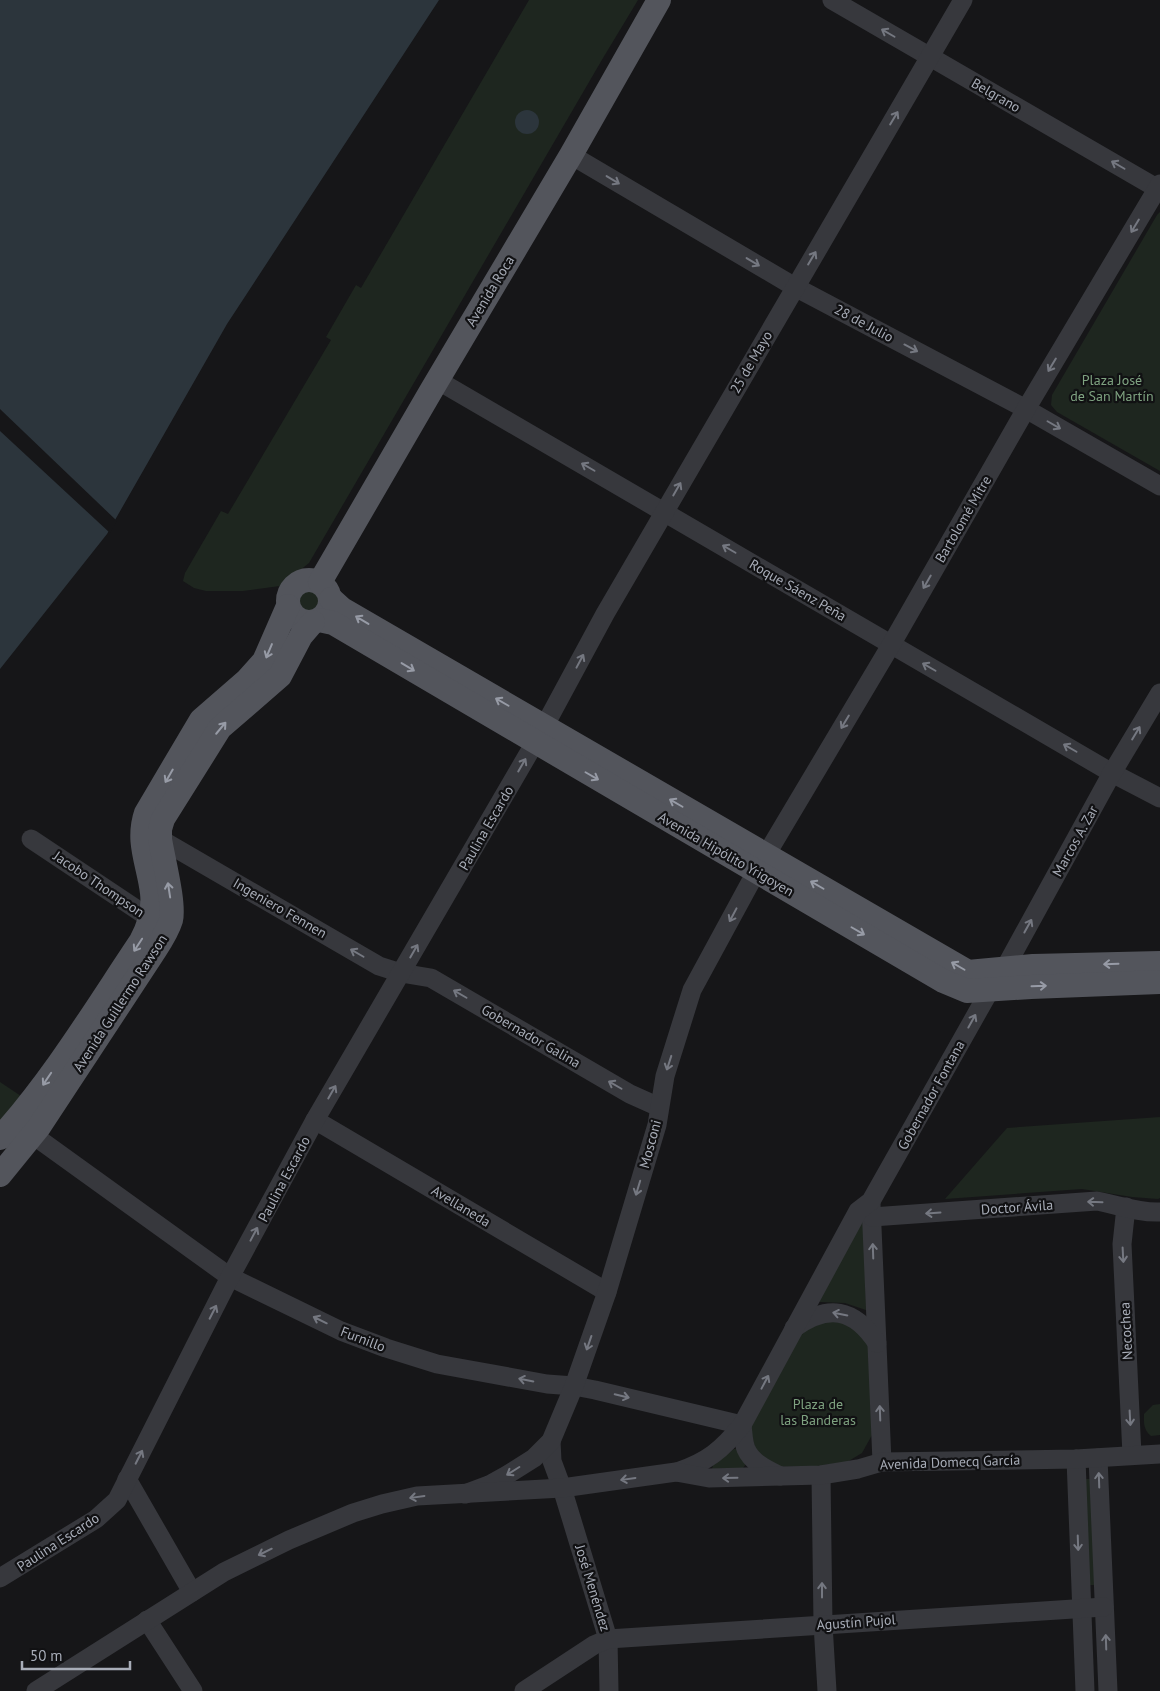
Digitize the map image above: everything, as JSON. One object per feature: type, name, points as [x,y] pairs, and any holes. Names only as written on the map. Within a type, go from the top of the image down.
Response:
[{"type":"main road","name":"Avenida Roca","points":[[316,621],[328,612],[326,591],[437,380],[571,155],[659,0]]},
{"type":"main road","points":[[316,621],[306,622],[295,617],[288,606],[289,593],[298,583],[310,580],[326,591]]},
{"type":"main road","name":"Avenida Hipólito Yrigoyen","points":[[326,591],[342,609],[540,735]]},
{"type":"main road","name":"Avenida Guillermo Rawson","points":[[0,1175],[33,1135],[152,955],[159,924],[152,908],[152,893],[142,842],[142,826],[146,813],[202,720],[261,665],[288,606]]},
{"type":"main road","name":"Avenida Hipólito Yrigoyen","points":[[316,621],[333,623],[540,735],[761,864],[943,981],[967,991],[1031,986],[1160,982]]},
{"type":"main road","name":"Avenida Guillermo Rawson","points":[[0,1138],[21,1114],[51,1073],[148,928],[171,918],[171,906],[160,839],[163,819],[220,728],[280,676],[301,636],[316,621]]},
{"type":"main road","name":"Avenida Hipólito Yrigoyen","points":[[761,864],[968,972],[1005,968],[1160,962]]},
{"type":"street","name":"Belgrano","points":[[832,0],[1159,187]]},
{"type":"street","name":"25 de Mayo","points":[[540,735],[605,614],[963,0]]},
{"type":"street","name":"28 de Julio","points":[[571,155],[795,287],[1026,409],[1160,486]]},
{"type":"street","name":"Bartolomé Mitre","points":[[761,864],[891,645],[1026,409],[1159,187]]},
{"type":"street","name":"Roque Sáenz Peña","points":[[437,380],[1112,773],[1160,798]]},
{"type":"street","name":"Marcos A. Zar","points":[[990,990],[1005,968],[1112,773],[1160,693]]},
{"type":"street","name":"Paulina Escardo","points":[[0,1578],[96,1519],[117,1500],[230,1277],[316,1120],[540,735]]},
{"type":"street","name":"Jacobo Thompson","points":[[31,839],[159,924]]},
{"type":"street","name":"Ingeniero Fennen","points":[[160,839],[379,966],[401,973]]},
{"type":"street","name":"Mosconi","points":[[465,1494],[489,1485],[514,1471],[534,1458],[551,1441],[574,1386],[607,1292],[657,1125],[665,1076],[692,990],[761,864]]},
{"type":"street","name":"Gobernador Galina","points":[[401,973],[431,978],[630,1094],[659,1107]]},
{"type":"street","name":"Gobernador Fontana","points":[[676,1472],[695,1466],[720,1450],[742,1425],[858,1210],[872,1209],[990,990]]},
{"type":"street","name":"Avellaneda","points":[[316,1120],[607,1292]]},
{"type":"street","name":"Furnillo","points":[[33,1135],[230,1277],[342,1331],[386,1348],[437,1364],[547,1384],[574,1386],[742,1425]]},
{"type":"street","name":"Doctor Ávila","points":[[872,1209],[1097,1200],[1146,1213],[1160,1212]]},
{"type":"street","name":"Necochea","points":[[1126,1207],[1122,1244],[1132,1455]]},
{"type":"street","points":[[872,1209],[882,1462]]},
{"type":"street","points":[[794,1328],[825,1312],[836,1312],[860,1322],[870,1331],[877,1343]]},
{"type":"street","points":[[742,1425],[746,1449],[766,1470],[782,1477]]},
{"type":"street","name":"Mosconi","points":[[551,1441],[552,1461],[562,1488]]},
{"type":"street","name":"Avenida Domecq García","points":[[36,1691],[224,1572],[290,1540],[353,1513],[417,1496],[562,1488],[676,1472],[709,1478],[782,1477],[822,1475],[858,1469],[882,1462],[1076,1459],[1160,1454]]},
{"type":"street","points":[[1098,1458],[1108,1691]]},
{"type":"street","points":[[1076,1459],[1080,1608],[1085,1691]]},
{"type":"street","points":[[822,1475],[823,1624],[827,1691]]},
{"type":"street","points":[[127,1479],[192,1592]]},
{"type":"street","name":"José Menéndez","points":[[562,1488],[608,1639],[609,1691]]},
{"type":"street","name":"Agustín Pujol","points":[[608,1639],[1104,1607]]},
{"type":"street","points":[[147,1620],[192,1691]]},
{"type":"street","points":[[524,1691],[594,1645],[608,1639]]},
{"type":"green space","points":[[529,0],[638,0],[309,563],[280,586],[243,591],[206,591],[194,588],[183,581],[185,573],[221,511],[228,514],[331,340],[326,337],[356,285],[361,288]]},
{"type":"green space","name":"Plaza José de San Martín","points":[[1160,212],[1160,471],[1057,412],[1051,405],[1052,395]]},
{"type":"green space","points":[[310,589],[319,592],[322,601],[319,610],[310,613],[301,610],[298,601],[301,592]]},
{"type":"green space","points":[[0,1082],[24,1098],[0,1124]]},
{"type":"green space","points":[[1160,1117],[1160,1198],[1158,1199],[1082,1189],[945,1199],[1007,1128]]},
{"type":"green space","points":[[862,1220],[865,1224],[866,1310],[845,1303],[820,1302],[819,1300]]},
{"type":"green space","name":"Plaza de las Banderas","points":[[821,1320],[852,1324],[869,1345],[872,1435],[862,1453],[847,1462],[817,1466],[778,1467],[768,1464],[755,1448],[750,1428],[800,1334]]},
{"type":"green space","points":[[1160,1404],[1160,1435],[1151,1436],[1145,1428],[1144,1414],[1153,1405]]},
{"type":"green space","points":[[734,1449],[737,1449],[746,1464],[743,1468],[712,1469],[713,1465]]},
{"type":"green space","points":[[1083,1479],[1092,1479],[1096,1585],[1087,1585]]},
{"type":"shaded area","points":[[0,0],[439,0],[227,324],[107,534],[0,669]]},
{"type":"shaded area","points":[[527,110],[536,113],[539,122],[536,131],[527,134],[518,131],[515,122],[518,113]]},
{"type":"pier","points":[[0,409],[117,521],[110,533],[0,431]]}]
